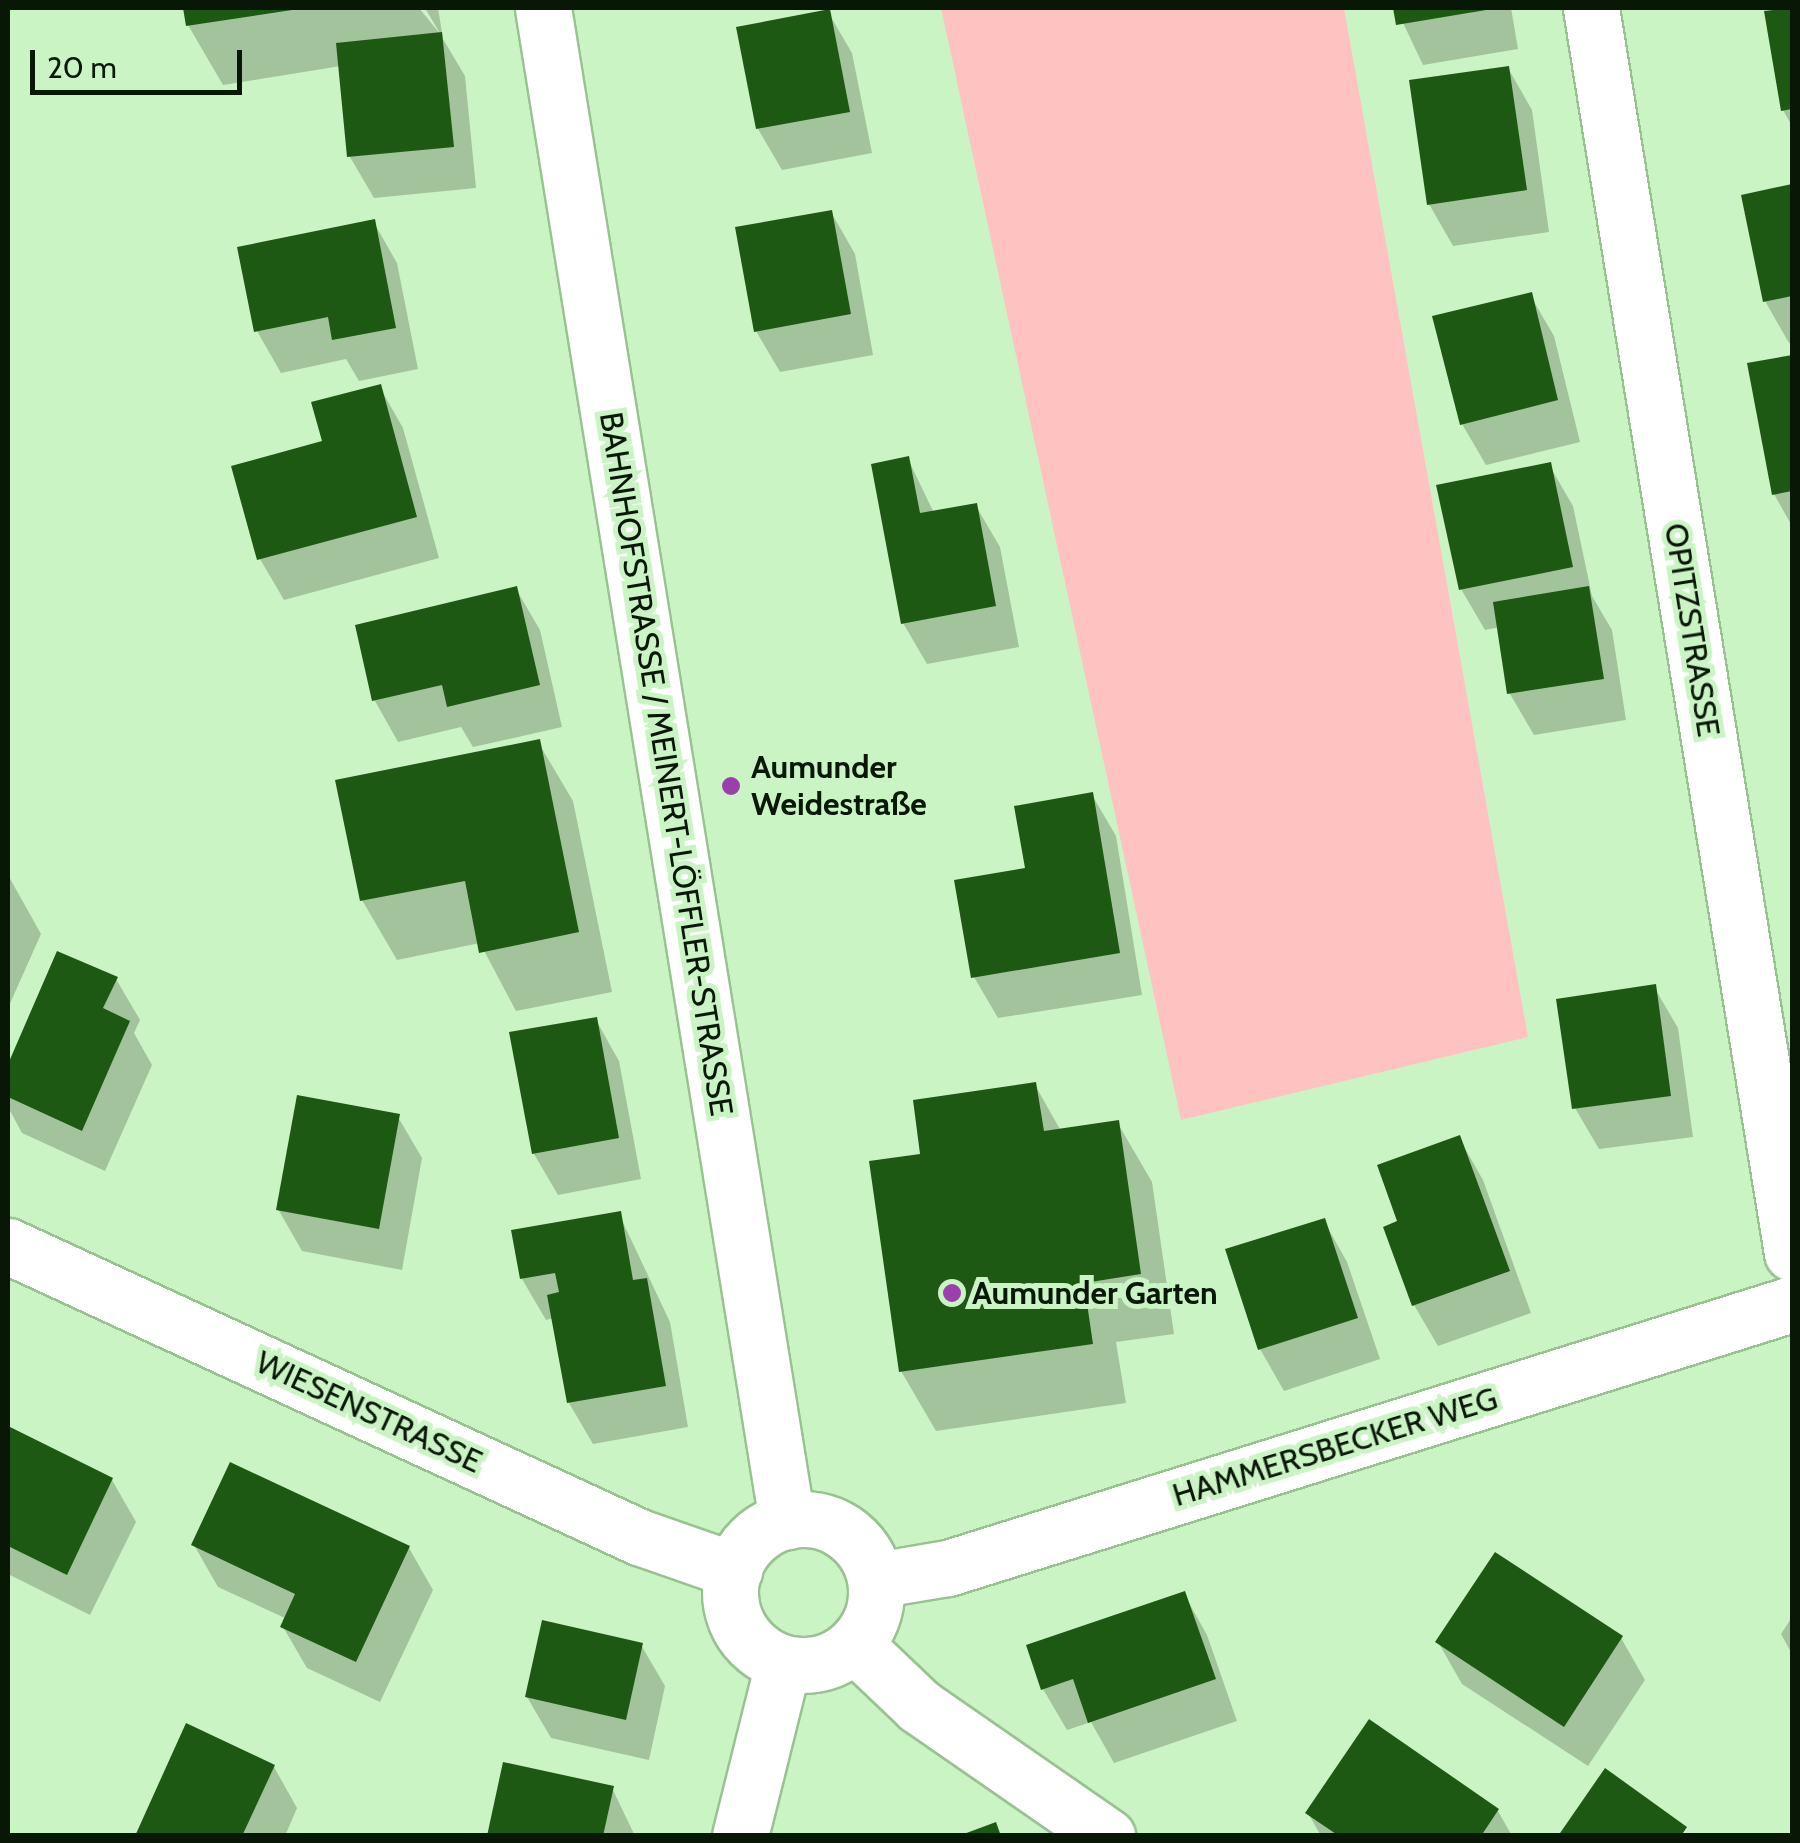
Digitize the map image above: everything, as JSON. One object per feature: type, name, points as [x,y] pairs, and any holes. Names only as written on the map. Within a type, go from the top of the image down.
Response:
[{"type":"street","name":"BAHNHOFSTRASSE / MEINERT-LÖFFLER-STRASSE","points":[[542,8],[788,1520]]},
{"type":"street","name":"OPITZSTRASSE","points":[[1590,8],[1792,1253]]},
{"type":"street","name":"WIESENSTRASSE","points":[[8,1246],[639,1537],[734,1570]]},
{"type":"street","name":"HAMMERSBECKER WEG","points":[[876,1580],[948,1568],[1792,1304]]},
{"type":"street","points":[[788,1520],[817,1520],[844,1532],[865,1552],[876,1580],[873,1615],[855,1645],[809,1666],[783,1663],[745,1637],[730,1593],[734,1570],[764,1530],[788,1520]]},
{"type":"street","points":[[855,1645],[919,1706],[1107,1836]]},
{"type":"street","points":[[740,1836],[783,1663]]},
{"type":"shaded area","points":[[941,8],[1344,8],[1528,1037],[1181,1120]]},
{"type":"building","points":[[183,8],[292,8],[292,10],[186,26]]},
{"type":"building","points":[[1393,8],[1485,8],[1486,10],[1396,25]]},
{"type":"building","points":[[1792,8],[1792,109],[1781,111],[1764,11]]},
{"type":"building","points":[[830,9],[850,112],[756,129],[736,27]]},
{"type":"building","points":[[442,32],[454,147],[347,157],[336,43]]},
{"type":"building","points":[[1509,66],[1527,190],[1427,205],[1409,80]]},
{"type":"building","points":[[1792,184],[1792,296],[1763,302],[1741,195]]},
{"type":"building","points":[[832,210],[851,314],[754,332],[735,227]]},
{"type":"building","points":[[375,219],[396,328],[332,340],[328,317],[254,332],[237,247]]},
{"type":"building","points":[[1532,292],[1558,400],[1460,425],[1432,316]]},
{"type":"building","points":[[1792,355],[1792,491],[1772,495],[1747,363]]},
{"type":"building","points":[[381,384],[417,517],[257,560],[231,466],[322,441],[311,402]]},
{"type":"building","points":[[909,456],[920,513],[977,503],[996,606],[901,624],[871,464]]},
{"type":"building","points":[[1551,462],[1573,567],[1459,590],[1436,485]]},
{"type":"building","points":[[517,586],[540,685],[447,707],[442,685],[372,701],[355,625]]},
{"type":"building","points":[[1589,586],[1604,679],[1507,694],[1493,602]]},
{"type":"building","points":[[540,739],[579,932],[479,953],[465,881],[360,901],[335,780]]},
{"type":"building","points":[[1093,792],[1120,953],[971,978],[954,880],[1025,868],[1014,806]]},
{"type":"building","points":[[57,951],[118,977],[103,1008],[130,1021],[82,1131],[8,1097],[8,1064]]},
{"type":"building","points":[[1656,984],[1671,1096],[1572,1109],[1556,999]]},
{"type":"building","points":[[597,1017],[619,1138],[532,1154],[509,1032]]},
{"type":"building","points":[[1036,1082],[1044,1131],[1119,1120],[1141,1274],[1084,1283],[1093,1344],[899,1372],[869,1161],[920,1154],[913,1100]]},
{"type":"building","points":[[297,1095],[400,1114],[379,1229],[276,1210]]},
{"type":"building","points":[[1460,1135],[1510,1271],[1412,1306],[1383,1227],[1397,1221],[1377,1165]]},
{"type":"building","points":[[621,1211],[633,1280],[647,1278],[666,1386],[567,1403],[547,1295],[559,1292],[555,1273],[520,1279],[511,1230]]},
{"type":"building","points":[[1325,1218],[1358,1318],[1258,1350],[1225,1249]]},
{"type":"building","points":[[8,1426],[113,1478],[67,1575],[8,1546]]},
{"type":"building","points":[[230,1462],[410,1546],[356,1662],[280,1627],[295,1594],[191,1545]]},
{"type":"building","points":[[1495,1552],[1623,1636],[1564,1727],[1435,1642]]},
{"type":"building","points":[[1185,1591],[1216,1679],[1088,1723],[1073,1679],[1041,1690],[1026,1645]]},
{"type":"building","points":[[542,1620],[643,1643],[626,1720],[525,1697]]},
{"type":"building","points":[[1369,1719],[1499,1809],[1481,1836],[1339,1836],[1305,1813]]},
{"type":"building","points":[[186,1723],[275,1765],[242,1836],[135,1836]]},
{"type":"building","points":[[503,1762],[614,1786],[603,1836],[487,1836]]},
{"type":"building","points":[[1605,1768],[1687,1827],[1681,1836],[1558,1836]]},
{"type":"building","points":[[996,1822],[1001,1836],[961,1836],[961,1835]]},
{"type":"place","name":"Aumunder Weidestraße","points":[[731,786]]},
{"type":"place","name":"Aumunder Garten","points":[[952,1293]]}]
